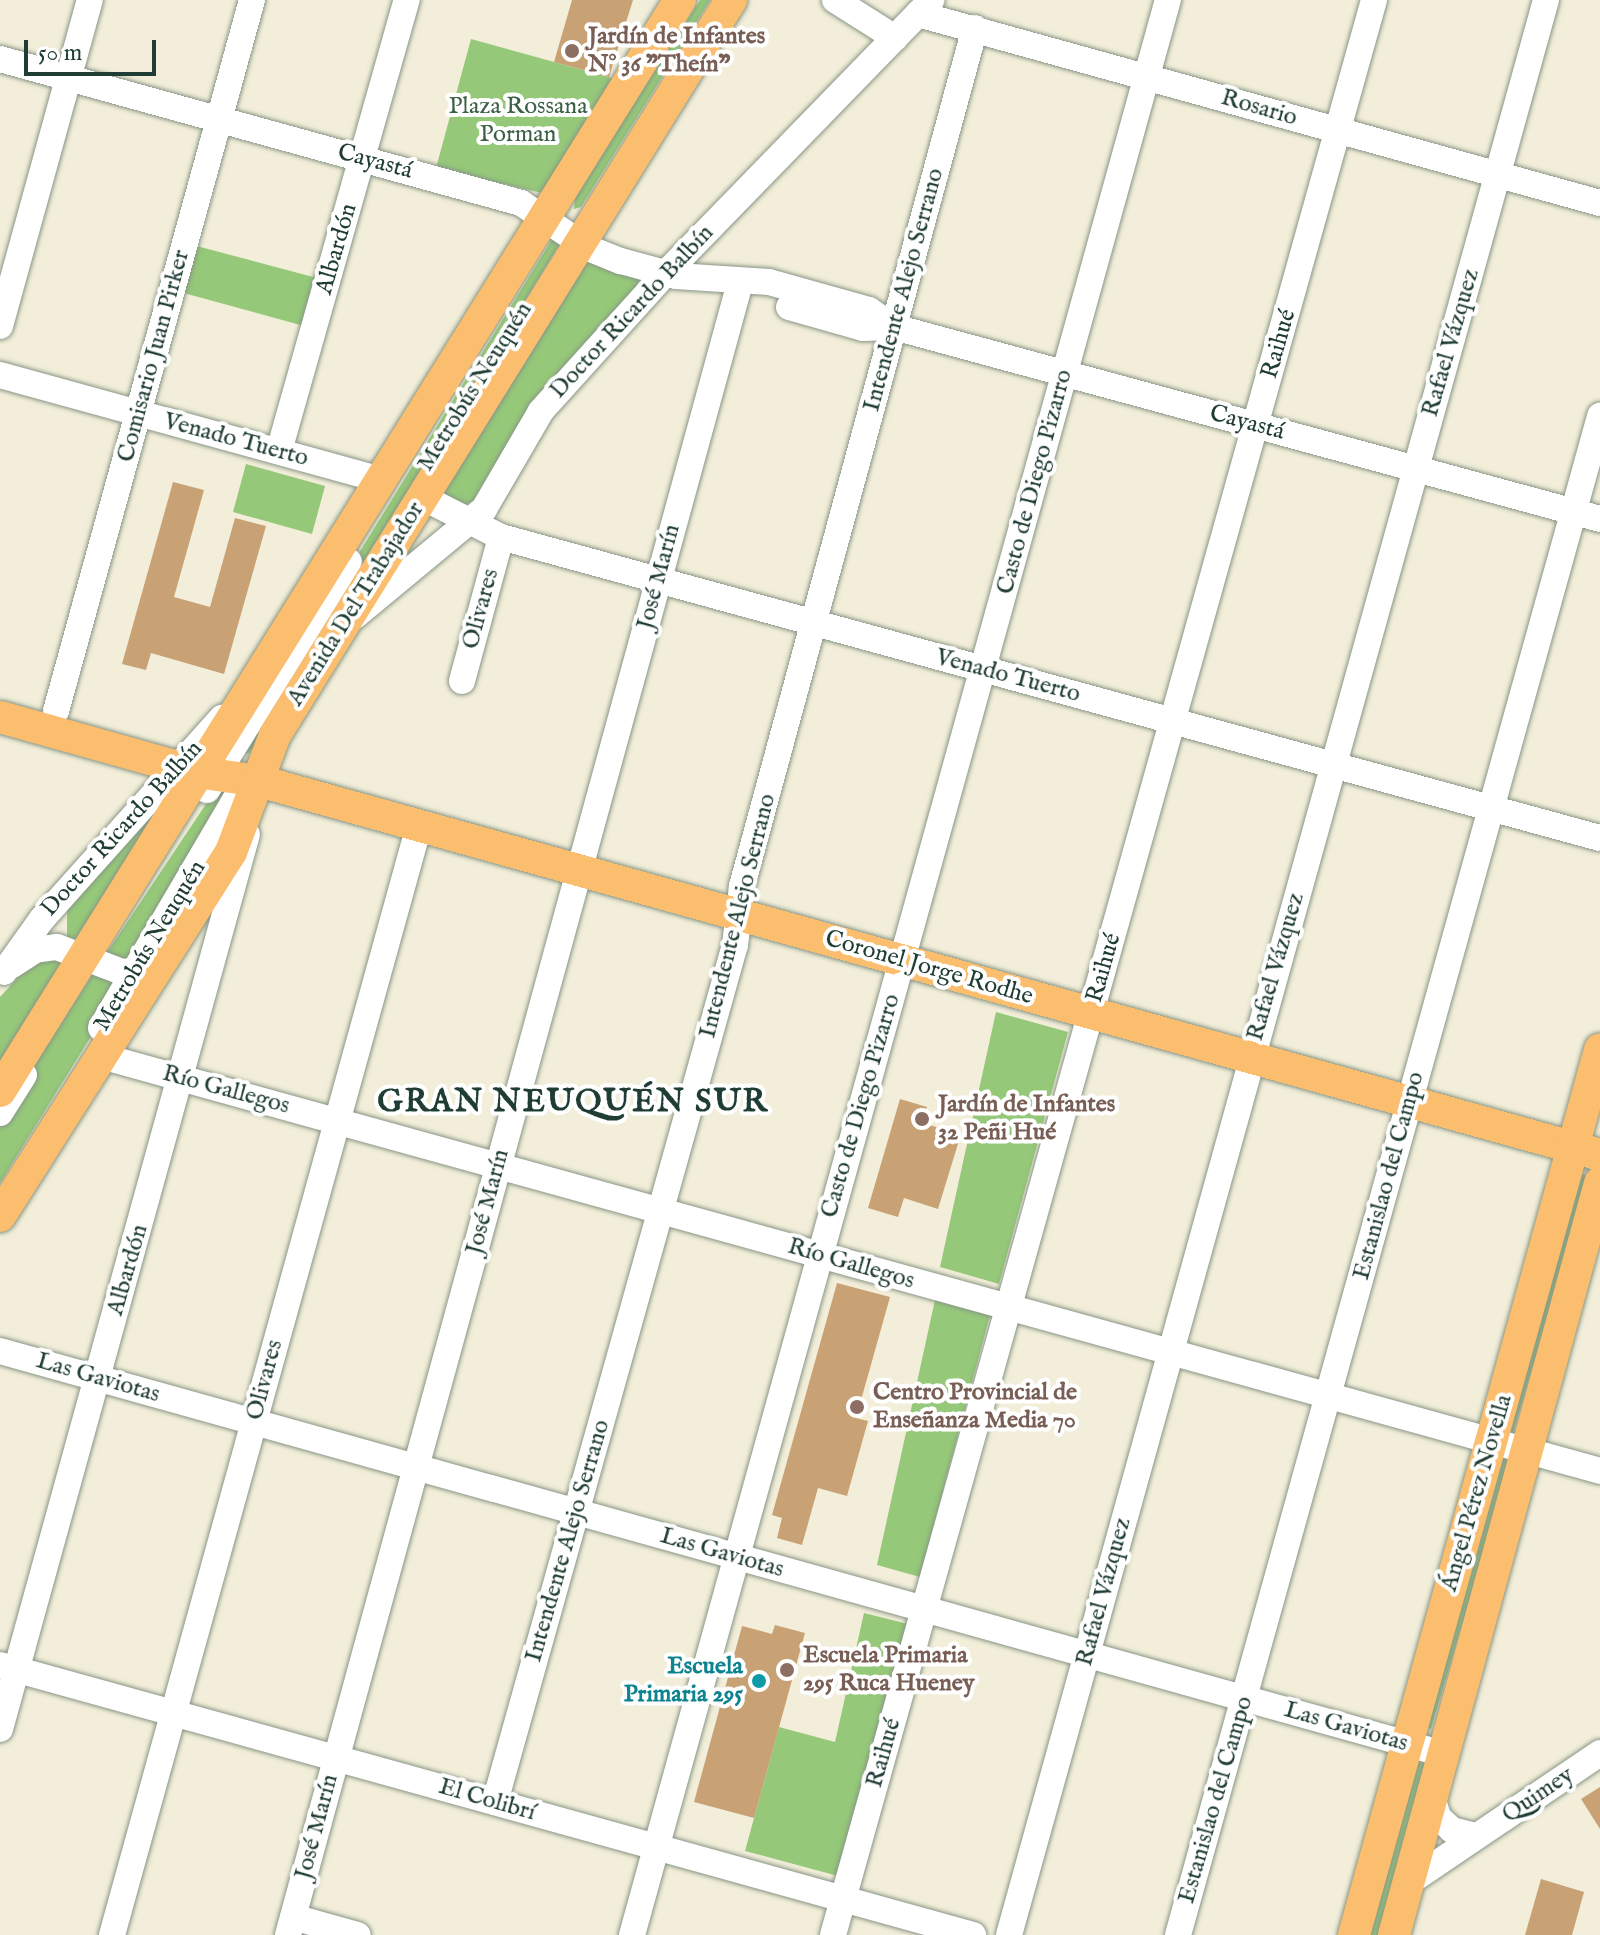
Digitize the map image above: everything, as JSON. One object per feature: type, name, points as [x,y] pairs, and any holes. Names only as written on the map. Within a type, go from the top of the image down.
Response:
[{"type":"main road","name":"Avenida Del Trabajador","points":[[218,768],[275,735],[422,497],[680,0]]},
{"type":"main road","name":"Avenida Del Trabajador","points":[[0,1091],[84,956],[218,768],[246,692],[380,480],[731,0]]},
{"type":"main road","name":"Coronel Jorge Rodhe","points":[[0,696],[56,711],[218,768]]},
{"type":"main road","name":"Coronel Jorge Rodhe","points":[[0,717],[218,768],[1586,1151]]},
{"type":"main road","name":"Avenida Del Trabajador","points":[[0,1216],[231,852],[242,815],[218,768]]},
{"type":"main road","name":"Ángel Pérez Novella","points":[[1354,1935],[1492,1441],[1586,1151],[1600,1050]]},
{"type":"main road","name":"Ángel Pérez Novella","points":[[1394,1935],[1600,1183]]},
{"type":"street","points":[[0,326],[90,0]]},
{"type":"street","name":"Comisario Juan Pirker","points":[[56,711],[252,0]]},
{"type":"street","name":"Albardón","points":[[279,451],[407,0]]},
{"type":"street","name":"Metrobús Neuquén","points":[[0,1191],[229,818],[218,768],[265,727],[695,0]]},
{"type":"street","name":"Metrobús Neuquén","points":[[562,228],[715,0]]},
{"type":"street","points":[[835,0],[895,38]]},
{"type":"street","name":"Casto de Diego Pizarro","points":[[632,1935],[1168,0]]},
{"type":"street","name":"Raihué","points":[[833,1935],[1374,0]]},
{"type":"street","name":"Rafael Vázquez","points":[[1009,1935],[1546,0]]},
{"type":"street","name":"Doctor Ricardo Balbín","points":[[342,625],[471,523],[494,495],[533,421],[665,274],[924,7]]},
{"type":"street","name":"Rosario","points":[[924,7],[975,28],[1600,203]]},
{"type":"street","name":"Intendente Alejo Serrano","points":[[495,1802],[735,945],[742,886],[975,28]]},
{"type":"street","name":"Cayastá","points":[[0,59],[521,203],[607,256],[665,274],[740,283],[759,298],[835,320],[872,329],[894,327],[1600,519]]},
{"type":"street","name":"José Marín","points":[[290,1926],[740,283]]},
{"type":"street","name":"Venado Tuerto","points":[[0,375],[380,480]]},
{"type":"street","name":"Estanislao del Campo","points":[[1178,1935],[1600,416]]},
{"type":"street","name":"Venado Tuerto","points":[[422,497],[501,537],[1600,838]]},
{"type":"street","name":"Olivares","points":[[462,681],[501,537]]},
{"type":"street","name":"Doctor Ricardo Balbín","points":[[2,974],[75,883],[218,768]]},
{"type":"street","points":[[242,815],[239,821],[147,965],[157,938],[242,815]]},
{"type":"street","name":"Albardón","points":[[0,1729],[8,1667],[98,1378],[239,873],[242,815]]},
{"type":"street","name":"Olivares","points":[[112,1935],[419,826]]},
{"type":"street","points":[[75,883],[58,925],[84,956]]},
{"type":"street","name":"Doctor Ricardo Balbín","points":[[2,974],[35,950],[84,956],[134,973]]},
{"type":"street","name":"Metrobús Neuquén","points":[[0,1113],[84,956]]},
{"type":"street","points":[[134,973],[163,959]]},
{"type":"street","name":"Río Gallegos","points":[[101,1056],[1600,1471]]},
{"type":"street","name":"Las Gaviotas","points":[[0,1351],[1443,1754]]},
{"type":"street","name":"El Colibrí","points":[[8,1667],[973,1935]]},
{"type":"street","name":"Quimey","points":[[1408,1883],[1600,1753]]},
{"type":"street","name":"Quimey","points":[[1432,1796],[1438,1817],[1452,1830],[1476,1836]]},
{"type":"street","points":[[290,1926],[358,1935]]},
{"type":"green space","points":[[700,0],[710,0],[581,207],[574,209],[575,196]]},
{"type":"green space","name":"Plaza Rossana Porman","points":[[471,39],[619,80],[542,193],[436,168]]},
{"type":"green space","points":[[553,238],[559,245],[249,753],[243,754],[240,746]]},
{"type":"green space","points":[[193,245],[317,278],[304,326],[180,292]]},
{"type":"green space","points":[[579,259],[639,279],[637,290],[482,496],[465,505],[447,502],[438,484]]},
{"type":"green space","points":[[246,464],[325,486],[312,534],[233,512]]},
{"type":"green space","points":[[214,792],[227,796],[133,965],[106,954]]},
{"type":"green space","points":[[166,794],[83,943],[67,939],[67,910]]},
{"type":"green space","points":[[67,955],[0,1077],[0,997],[30,964]]},
{"type":"green space","points":[[92,975],[113,975],[118,993],[0,1183],[0,1120]]},
{"type":"green space","points":[[996,1012],[1068,1032],[999,1284],[940,1267]]},
{"type":"green space","points":[[1579,1173],[1589,1177],[1513,1432],[1509,1431]]},
{"type":"green space","points":[[935,1300],[990,1315],[920,1577],[877,1565]]},
{"type":"green space","points":[[1500,1458],[1510,1462],[1431,1729],[1428,1728]]},
{"type":"green space","points":[[864,1613],[908,1624],[838,1876],[745,1851],[779,1727],[835,1742]]},
{"type":"green space","points":[[1417,1762],[1427,1765],[1385,1935],[1363,1935]]},
{"type":"building","points":[[572,0],[633,0],[609,77],[554,62]]},
{"type":"building","points":[[173,482],[204,490],[174,597],[210,607],[235,518],[266,526],[224,674],[151,653],[146,670],[122,664]]},
{"type":"building","points":[[900,1099],[927,1107],[922,1123],[961,1134],[938,1209],[904,1198],[898,1217],[868,1208]]},
{"type":"building","points":[[837,1283],[890,1297],[856,1418],[868,1421],[847,1496],[818,1488],[802,1545],[777,1538],[782,1518],[772,1515]]},
{"type":"building","name":"Escuela Primaria 295","points":[[775,1625],[805,1633],[754,1818],[694,1802],[742,1626],[772,1634]]},
{"type":"building","points":[[1600,1787],[1600,1829],[1581,1799]]},
{"type":"building","points":[[1541,1879],[1584,1892],[1572,1935],[1525,1935]]},
{"type":"place","name":"Jardín de Infantes N° 36 \"Theín\"","points":[[572,51]]},
{"type":"place","name":"Jardín de Infantes 32 Peñi Hué","points":[[922,1119]]},
{"type":"place","name":"Centro Provincial de Enseñanza Media 70","points":[[857,1407]]},
{"type":"place","name":"Escuela Primaria 295 Ruca Hueney","points":[[787,1670]]},
{"type":"place","name":"Escuela Primaria 295","points":[[759,1681]]},
{"type":"district","name":"GRAN NEUQUÉN SUR","points":[[573,1103]]}]
